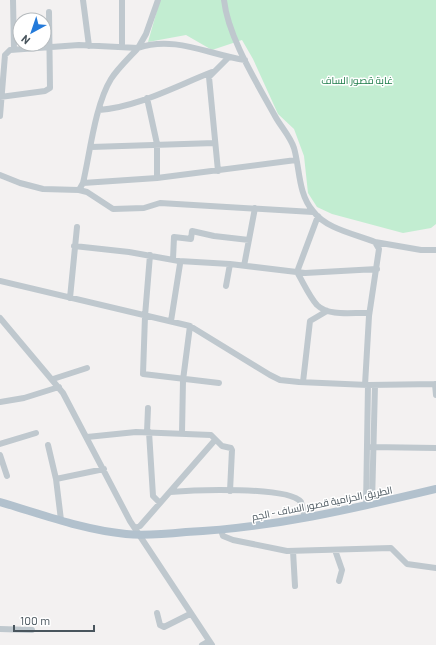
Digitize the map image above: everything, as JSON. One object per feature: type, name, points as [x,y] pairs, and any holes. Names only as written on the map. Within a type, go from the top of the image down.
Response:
[{"type":"main road","name":"الطريق الحزامية قصور الساف - الجم","points":[[0,502],[62,520],[113,532],[221,530],[269,525],[369,505],[436,489]]},
{"type":"street","points":[[12,0],[12,12]]},
{"type":"street","points":[[83,0],[89,46]]},
{"type":"street","points":[[122,0],[122,47]]},
{"type":"street","points":[[79,190],[83,183],[99,110],[112,78],[138,48],[146,34],[158,0]]},
{"type":"street","points":[[224,0],[230,30],[275,117],[288,135],[306,200],[315,214],[323,221],[375,242],[421,250],[436,250]]},
{"type":"street","points":[[52,47],[89,46],[138,48],[149,44],[185,45],[245,60]]},
{"type":"street","points":[[0,116],[5,55],[6,52],[12,49]]},
{"type":"street","points":[[1,97],[45,91],[50,88],[49,52]]},
{"type":"street","points":[[218,171],[208,85],[209,77],[229,57]]},
{"type":"street","points":[[99,110],[115,109],[214,71]]},
{"type":"street","points":[[146,98],[156,144],[157,178]]},
{"type":"street","points":[[91,147],[215,143]]},
{"type":"street","points":[[83,183],[157,178],[296,160]]},
{"type":"street","points":[[0,175],[20,183],[43,189],[79,190],[94,195],[105,205],[113,208],[144,208],[160,203],[255,208],[315,214]]},
{"type":"street","points":[[244,266],[255,208]]},
{"type":"street","points":[[315,214],[297,272],[317,305],[327,311],[369,313]]},
{"type":"street","points":[[70,298],[74,246],[78,227]]},
{"type":"street","points":[[171,321],[180,264],[176,260],[174,237],[191,239],[192,230],[214,236],[249,240]]},
{"type":"street","points":[[369,505],[369,313],[379,249],[375,242]]},
{"type":"street","points":[[74,246],[150,255],[176,260],[230,264],[297,272],[377,269]]},
{"type":"street","points":[[150,255],[145,316],[143,374],[183,380],[219,383]]},
{"type":"street","points":[[226,286],[230,264]]},
{"type":"street","points":[[0,281],[190,326],[274,377],[284,380],[369,385],[436,384],[436,395]]},
{"type":"street","points":[[303,382],[310,321],[327,311]]},
{"type":"street","points":[[0,318],[59,387],[137,532],[190,614],[211,643],[202,645]]},
{"type":"street","points":[[182,433],[183,380],[190,326]]},
{"type":"street","points":[[53,380],[87,368]]},
{"type":"street","points":[[0,402],[24,398],[59,387]]},
{"type":"street","points":[[148,408],[148,432],[153,496],[160,503]]},
{"type":"street","points":[[87,437],[98,434],[148,432],[212,435],[222,446],[231,448],[232,450],[230,491]]},
{"type":"street","points":[[0,444],[36,433]]},
{"type":"street","points":[[137,532],[140,526],[215,440]]},
{"type":"street","points":[[48,445],[56,479],[62,520]]},
{"type":"street","points":[[370,447],[436,448]]},
{"type":"street","points":[[0,455],[7,476]]},
{"type":"street","points":[[56,479],[104,469]]},
{"type":"street","points":[[170,492],[261,491],[296,497],[301,502],[305,518]]},
{"type":"street","points":[[221,530],[223,536],[232,540],[293,551],[391,548],[407,564],[436,568]]},
{"type":"street","points":[[335,550],[342,570],[339,581]]},
{"type":"street","points":[[293,551],[295,586]]},
{"type":"street","points":[[157,613],[160,625],[164,627],[190,614]]},
{"type":"street","points":[[0,629],[32,630]]},
{"type":"green space","name":"غابة قصور الساف","points":[[160,0],[436,0],[436,224],[431,228],[403,233],[332,214],[317,207],[308,193],[304,156],[294,129],[278,114],[253,59],[242,40],[212,50],[186,35],[148,42]]}]
